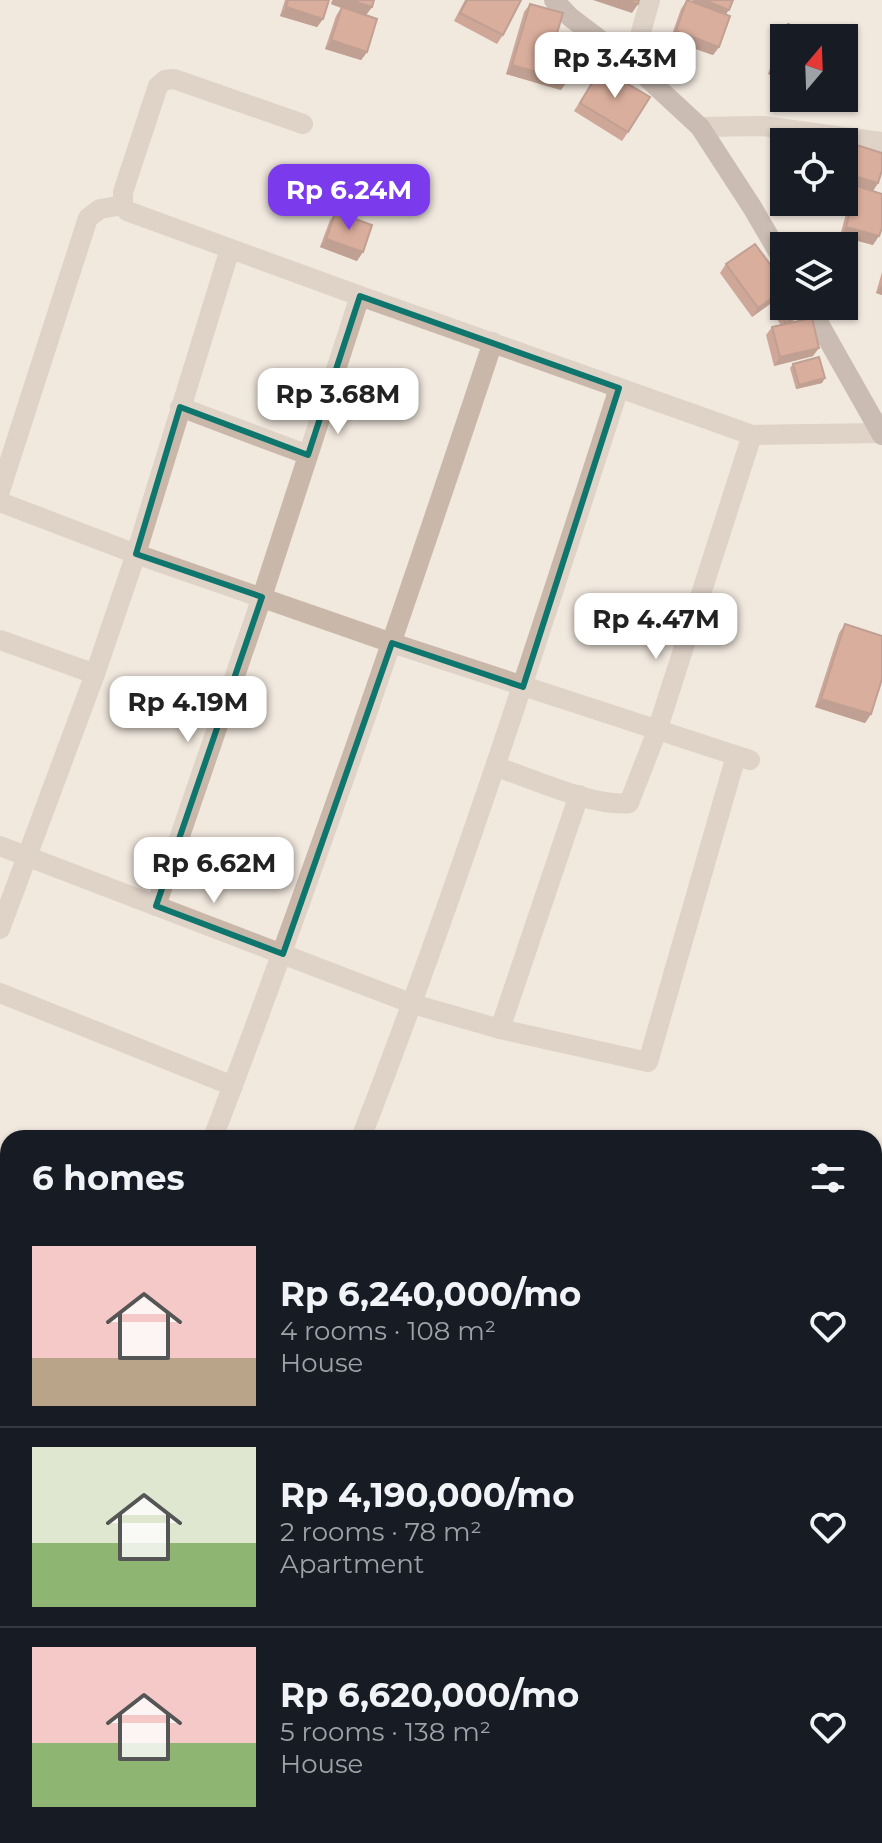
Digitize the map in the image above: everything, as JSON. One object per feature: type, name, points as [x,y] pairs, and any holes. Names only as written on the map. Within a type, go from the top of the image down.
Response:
[{"type":"street","points":[[554,0],[570,17],[632,64],[700,127],[770,238]]},
{"type":"street","points":[[632,64],[650,0]]},
{"type":"street","points":[[303,124],[174,79],[165,80],[158,86],[123,192],[123,205],[127,211],[230,249],[752,435],[881,434],[817,320]]},
{"type":"street","points":[[700,127],[763,126],[882,142]]},
{"type":"street","points":[[0,491],[88,218],[100,209],[123,205]]},
{"type":"street","points":[[0,929],[136,554],[230,249]]},
{"type":"street","points":[[156,906],[262,597],[360,296]]},
{"type":"street","points":[[216,1130],[283,954],[493,342]]},
{"type":"street","points":[[364,1130],[413,1004],[497,767],[619,388]]},
{"type":"street","points":[[180,407],[308,455]]},
{"type":"street","points":[[497,767],[579,795],[617,804],[629,803],[657,731],[752,435]]},
{"type":"street","points":[[0,502],[136,554],[392,643],[743,758],[648,1062],[500,1029],[413,1004],[0,846]]},
{"type":"street","points":[[0,640],[95,674]]},
{"type":"street","points":[[500,1029],[579,795]]},
{"type":"street","points":[[0,993],[233,1086]]},
{"type":"highlighted area","points":[[360,296],[619,388],[523,687],[392,643],[283,954],[156,906],[262,597],[136,554],[180,407],[308,455]]},
{"type":"building","points":[[288,0],[329,0],[323,19],[286,7]]},
{"type":"building","points":[[350,0],[374,0],[372,7]]},
{"type":"building","points":[[467,0],[521,0],[503,35],[460,13]]},
{"type":"building","points":[[687,0],[730,16],[719,47],[676,31]]},
{"type":"building","points":[[704,0],[733,0],[729,10]]},
{"type":"building","points":[[530,4],[563,13],[552,50],[574,57],[567,81],[512,65]]},
{"type":"building","points":[[342,7],[377,19],[367,52],[331,40]]},
{"type":"building","points":[[583,36],[602,41],[593,72],[574,66]]},
{"type":"building","points":[[601,68],[650,97],[628,132],[580,103]]},
{"type":"building","points":[[858,145],[882,153],[878,183],[858,177]]},
{"type":"building","points":[[858,186],[882,194],[882,228],[879,236],[846,227],[849,216],[858,216]]},
{"type":"building","points":[[336,212],[372,225],[363,252],[326,239]]},
{"type":"building","points":[[755,244],[770,264],[770,300],[758,308],[726,264]]},
{"type":"building","points":[[812,320],[819,348],[780,357],[772,327]]},
{"type":"building","points":[[819,357],[825,378],[799,385],[793,364]]},
{"type":"building","points":[[845,624],[882,636],[882,679],[871,714],[821,699]]}]
